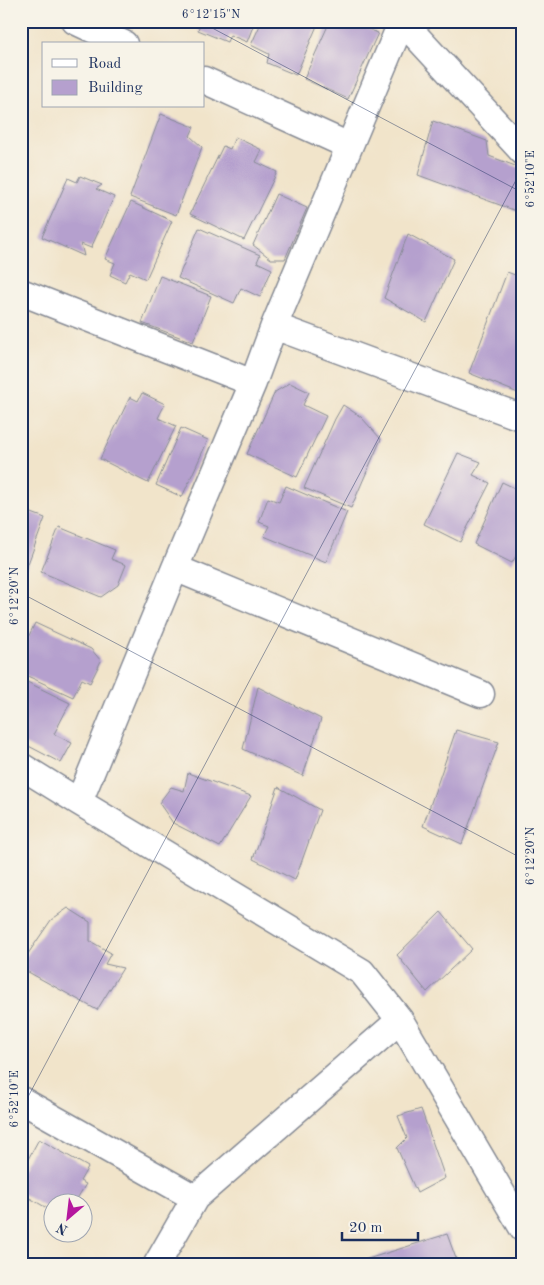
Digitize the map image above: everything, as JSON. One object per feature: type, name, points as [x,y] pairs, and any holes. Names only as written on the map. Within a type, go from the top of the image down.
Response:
[{"type":"street","points":[[75,21],[100,27],[121,42]]},
{"type":"street","points":[[79,802],[174,568],[253,383],[274,326],[402,21],[523,152]]},
{"type":"street","points":[[205,80],[349,146]]},
{"type":"street","points":[[21,292],[253,383]]},
{"type":"street","points":[[274,326],[523,418]]},
{"type":"street","points":[[174,568],[481,694]]},
{"type":"street","points":[[21,766],[362,972],[400,1020],[523,1229]]},
{"type":"street","points":[[157,1264],[195,1198],[400,1020]]},
{"type":"street","points":[[21,1100],[195,1198]]},
{"type":"building","points":[[201,21],[255,21],[247,42],[230,35],[227,42],[198,30]]},
{"type":"building","points":[[262,21],[319,21],[296,75],[267,63],[269,54],[251,45]]},
{"type":"building","points":[[330,21],[365,21],[363,27],[378,33],[348,99],[304,79]]},
{"type":"building","points":[[161,114],[194,127],[190,136],[202,147],[176,215],[130,197]]},
{"type":"building","points":[[433,121],[487,141],[489,156],[523,169],[523,197],[519,212],[418,175]]},
{"type":"building","points":[[235,137],[262,150],[256,162],[277,172],[244,240],[190,214],[223,146],[230,149]]},
{"type":"building","points":[[80,176],[102,185],[96,189],[114,197],[91,248],[81,244],[84,256],[42,237],[68,178],[77,182]]},
{"type":"building","points":[[276,194],[307,208],[285,259],[271,259],[253,245]]},
{"type":"building","points":[[131,202],[172,221],[146,279],[130,272],[125,282],[110,275],[115,263],[105,259]]},
{"type":"building","points":[[199,228],[260,255],[257,262],[272,269],[260,297],[241,288],[234,303],[178,278]]},
{"type":"building","points":[[408,234],[454,259],[426,322],[384,298]]},
{"type":"building","points":[[507,272],[523,278],[523,382],[518,393],[469,373]]},
{"type":"building","points":[[160,276],[211,296],[193,342],[142,323]]},
{"type":"building","points":[[290,383],[309,392],[303,405],[326,416],[297,477],[247,454],[275,392]]},
{"type":"building","points":[[142,393],[165,404],[158,418],[176,426],[148,483],[100,459],[130,397],[138,401]]},
{"type":"building","points":[[343,405],[361,417],[381,439],[351,508],[304,488]]},
{"type":"building","points":[[181,428],[208,440],[182,497],[156,485]]},
{"type":"building","points":[[458,453],[481,462],[473,475],[490,483],[460,542],[424,524]]},
{"type":"building","points":[[502,482],[523,492],[523,544],[512,563],[474,544]]},
{"type":"building","points":[[286,486],[347,512],[326,562],[264,536],[269,526],[259,522],[268,498],[279,502]]},
{"type":"building","points":[[21,509],[45,518],[26,569],[21,567]]},
{"type":"building","points":[[59,527],[115,550],[111,559],[126,565],[118,585],[101,597],[41,572]]},
{"type":"building","points":[[35,623],[91,649],[101,661],[90,683],[82,679],[73,697],[21,673],[21,652]]},
{"type":"building","points":[[21,679],[70,703],[54,734],[72,743],[61,763],[21,742]]},
{"type":"building","points":[[258,687],[321,719],[303,776],[243,749]]},
{"type":"building","points":[[456,730],[499,742],[462,844],[423,826]]},
{"type":"building","points":[[188,773],[251,796],[220,847],[173,823],[159,803],[171,787],[184,791]]},
{"type":"building","points":[[278,787],[320,810],[295,880],[253,859]]},
{"type":"building","points":[[68,908],[90,922],[90,941],[111,953],[105,964],[123,968],[97,1010],[21,968],[21,964],[51,920]]},
{"type":"building","points":[[441,912],[472,949],[427,992],[397,955]]},
{"type":"building","points":[[421,1109],[445,1178],[417,1193],[397,1148],[407,1138],[398,1116]]},
{"type":"building","points":[[39,1139],[88,1167],[80,1181],[86,1184],[81,1192],[42,1192],[42,1205],[21,1193],[21,1172]]},
{"type":"building","points":[[447,1234],[458,1264],[355,1264],[355,1263]]}]
